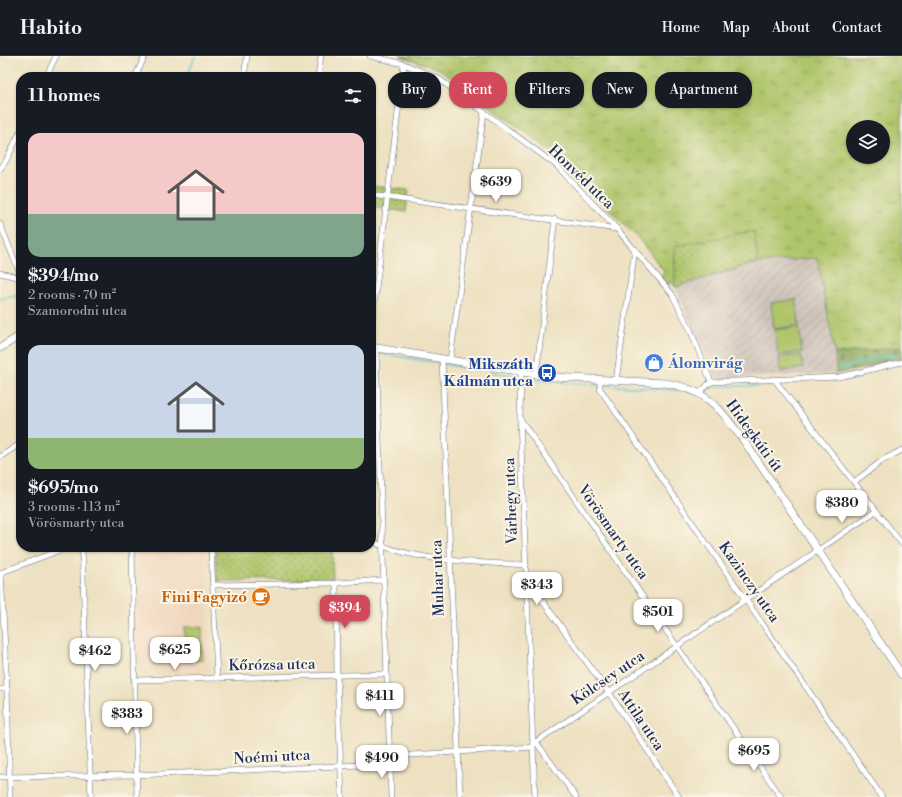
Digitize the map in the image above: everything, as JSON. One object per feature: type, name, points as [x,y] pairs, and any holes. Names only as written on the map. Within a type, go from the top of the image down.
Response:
[{"type":"main road","points":[[0,348],[16,338]]},
{"type":"main road","name":"Hidegkúti út","points":[[376,350],[520,375],[536,375],[600,382],[616,381],[665,383],[678,385],[699,393],[720,409],[902,675]]},
{"type":"street","points":[[48,72],[56,56]]},
{"type":"street","points":[[137,72],[145,56]]},
{"type":"street","points":[[245,72],[247,56]]},
{"type":"street","points":[[319,72],[321,56]]},
{"type":"street","name":"Honvéd utca","points":[[370,56],[404,64],[439,79],[545,156],[618,229],[678,304],[693,336],[711,382]]},
{"type":"street","points":[[376,291],[404,64]]},
{"type":"street","name":"Muhar utca","points":[[460,797],[449,559],[444,361],[472,208],[484,112]]},
{"type":"street","points":[[0,169],[6,161],[16,140]]},
{"type":"street","points":[[376,197],[555,219],[618,229]]},
{"type":"street","points":[[536,375],[555,219]]},
{"type":"street","points":[[0,224],[16,264]]},
{"type":"street","points":[[616,381],[635,249]]},
{"type":"street","points":[[0,273],[16,276]]},
{"type":"street","points":[[699,393],[711,382],[839,377],[902,362]]},
{"type":"street","points":[[376,370],[391,797]]},
{"type":"street","name":"Várhegy utca","points":[[520,375],[520,419],[535,797]]},
{"type":"street","points":[[774,379],[902,543]]},
{"type":"street","name":"Kazinczy utca","points":[[600,382],[600,389],[882,797]]},
{"type":"street","name":"Vörösmarty utca","points":[[520,419],[781,797]]},
{"type":"street","points":[[0,457],[16,446]]},
{"type":"street","points":[[854,482],[883,460],[902,450]]},
{"type":"street","name":"Kölcsey utca","points":[[534,744],[876,511]]},
{"type":"street","points":[[376,543],[416,555],[526,565]]},
{"type":"street","points":[[10,797],[7,689],[0,573],[55,552]]},
{"type":"street","points":[[82,552],[91,797]]},
{"type":"street","points":[[132,552],[137,797]]},
{"type":"street","points":[[211,552],[217,678]]},
{"type":"street","name":"Attila utca","points":[[526,578],[609,693],[679,797]]},
{"type":"street","points":[[214,585],[336,583],[383,580]]},
{"type":"street","points":[[336,583],[337,675],[342,797]]},
{"type":"street","name":"Kőrózsa utca","points":[[134,680],[387,674]]},
{"type":"street","points":[[0,689],[7,689]]},
{"type":"street","points":[[534,744],[576,797]]},
{"type":"street","name":"Noémi utca","points":[[0,777],[136,775],[384,764],[395,756],[534,744]]},
{"type":"shaded area","points":[[817,258],[835,354],[836,374],[715,378],[675,287],[757,263]]},
{"type":"shaded area","points":[[136,552],[205,552],[210,673],[138,675]]},
{"type":"green space","points":[[400,56],[902,56],[902,347],[835,354],[817,258],[757,263],[675,287],[670,280],[668,286],[660,277],[664,271],[638,238],[548,149],[492,108],[507,108],[507,72],[449,72],[449,76],[439,69]]},
{"type":"green space","points":[[376,187],[409,190],[406,212],[376,208]]},
{"type":"green space","points":[[754,231],[758,262],[675,287],[675,246]]},
{"type":"green space","points":[[796,299],[799,325],[774,329],[771,303]]},
{"type":"green space","points":[[799,327],[802,352],[778,355],[775,330]]},
{"type":"green space","points":[[902,347],[902,361],[836,374],[835,354]]},
{"type":"green space","points":[[801,355],[803,368],[780,371],[779,357]]},
{"type":"green space","points":[[215,552],[332,552],[333,580],[217,581]]},
{"type":"green space","points":[[184,627],[202,627],[203,660],[185,661]]},
{"type":"waterway","points":[[189,72],[195,56]]},
{"type":"waterway","points":[[0,299],[16,296]]},
{"type":"waterway","points":[[376,353],[440,363]]},
{"type":"waterway","points":[[839,369],[902,353]]},
{"type":"waterway","points":[[444,364],[479,370]]},
{"type":"waterway","points":[[490,372],[519,376]]},
{"type":"waterway","points":[[523,377],[552,382],[680,390]]},
{"type":"waterway","points":[[714,387],[770,385]]},
{"type":"place","name":"Álomvirág","points":[[654,363]]},
{"type":"place","name":"Mikszáth Kálmán utca","points":[[547,373]]},
{"type":"place","name":"Fini Fagyizó","points":[[261,597]]}]
